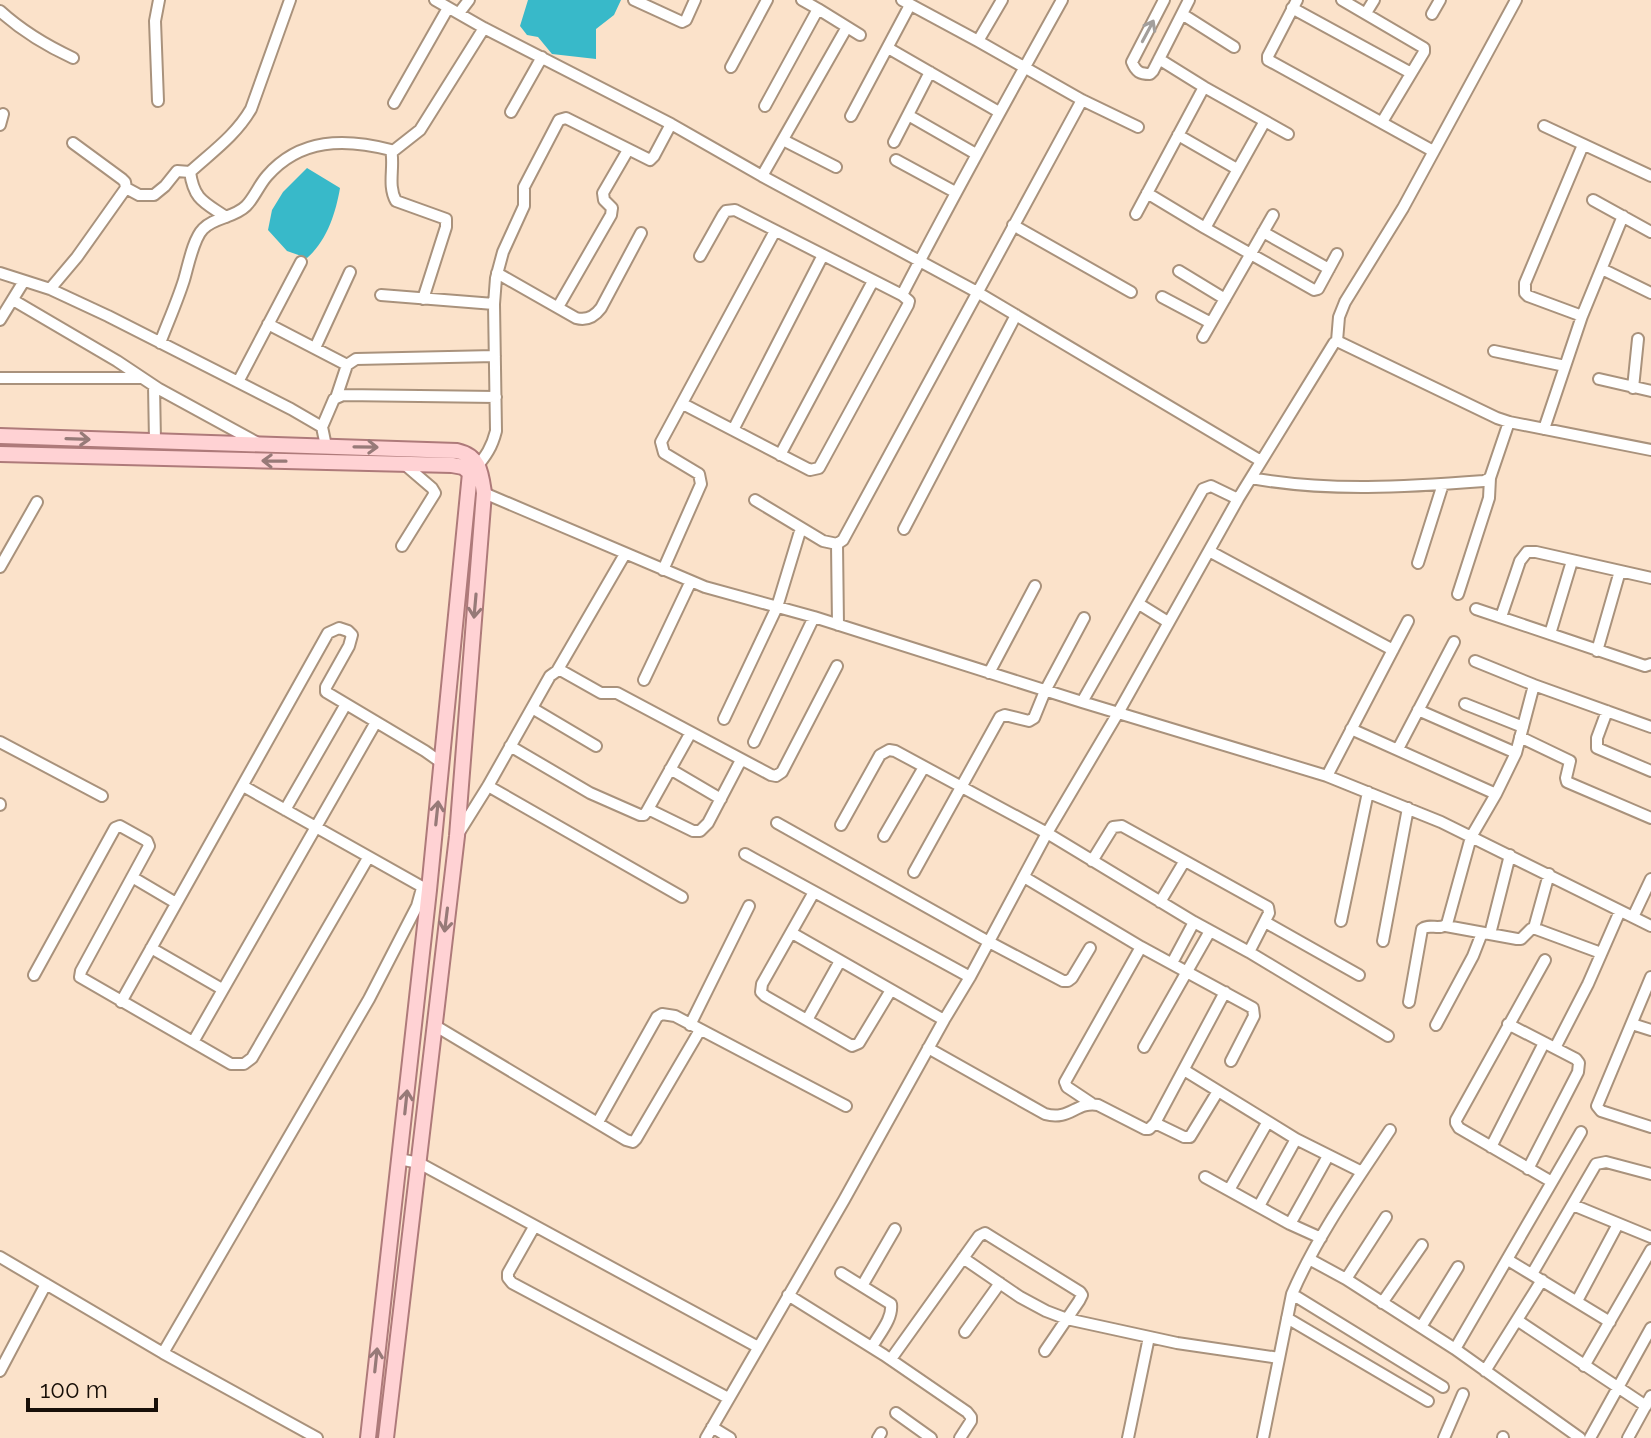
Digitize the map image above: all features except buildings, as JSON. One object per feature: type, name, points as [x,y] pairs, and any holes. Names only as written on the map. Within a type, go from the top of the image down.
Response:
[{"type":"main road","points":[[0,436],[155,441],[242,452],[481,469],[484,493],[457,836],[386,1438]]},
{"type":"main road","points":[[0,454],[242,452],[261,445],[457,451],[470,455],[474,469],[368,1438]]},
{"type":"main road","points":[[432,865],[453,866]]},
{"type":"street","points":[[158,101],[155,21],[159,0]]},
{"type":"street","points":[[126,188],[139,195],[154,195],[177,171],[190,172],[231,136],[251,109],[290,0]]},
{"type":"street","points":[[435,0],[920,260],[1261,461]]},
{"type":"street","points":[[394,103],[454,10],[469,0]]},
{"type":"street","points":[[634,0],[682,22],[686,20],[695,0]]},
{"type":"street","points":[[731,67],[767,0]]},
{"type":"street","points":[[802,0],[860,35]]},
{"type":"street","points":[[978,41],[1002,0]]},
{"type":"street","points":[[902,295],[955,192],[1062,0]]},
{"type":"street","points":[[1164,0],[1132,62],[1143,74],[1150,74],[1189,0]]},
{"type":"street","points":[[1342,0],[1423,46],[1424,52],[1382,122]]},
{"type":"street","points":[[1366,13],[1374,0]]},
{"type":"street","points":[[1432,14],[1440,0]]},
{"type":"street","points":[[706,1438],[844,1200],[1047,833],[1238,499],[1337,341],[1339,317],[1345,302],[1403,208],[1516,0]]},
{"type":"street","points":[[851,116],[888,48],[906,2],[1082,100],[1138,127]]},
{"type":"street","points":[[1411,73],[1294,4],[1268,56],[1268,60],[1433,151]]},
{"type":"street","points":[[765,106],[818,9]]},
{"type":"street","points":[[0,11],[33,38],[73,58]]},
{"type":"street","points":[[1182,14],[1234,47]]},
{"type":"street","points":[[762,176],[847,27]]},
{"type":"street","points":[[392,152],[420,130],[484,28]]},
{"type":"street","points":[[888,48],[999,112]]},
{"type":"street","points":[[511,112],[542,57]]},
{"type":"street","points":[[1159,59],[1288,134]]},
{"type":"street","points":[[894,142],[930,72]]},
{"type":"street","points":[[1136,214],[1204,87]]},
{"type":"street","points":[[755,500],[829,544],[843,540],[1082,100]]},
{"type":"street","points":[[908,115],[976,154]]},
{"type":"street","points":[[474,469],[487,456],[496,431],[494,304],[497,273],[524,206],[524,187],[559,120],[566,118],[647,160],[652,159],[671,124]]},
{"type":"street","points":[[1205,228],[1265,121]]},
{"type":"street","points":[[1544,126],[1651,176]]},
{"type":"street","points":[[1178,135],[1237,169]]},
{"type":"street","points":[[783,140],[836,167]]},
{"type":"street","points":[[50,289],[126,188],[122,179],[73,143]]},
{"type":"street","points":[[160,343],[203,228],[247,205],[265,177],[280,162],[313,145],[342,143],[392,152]]},
{"type":"street","points":[[1582,316],[1528,296],[1525,283],[1583,145]]},
{"type":"street","points":[[558,307],[611,215],[612,208],[604,200],[603,193],[628,150]]},
{"type":"street","points":[[392,152],[392,188],[396,201],[444,218],[447,223],[423,299]]},
{"type":"street","points":[[896,160],[955,192]]},
{"type":"street","points":[[190,172],[193,190],[202,201],[226,217]]},
{"type":"street","points":[[1147,193],[1316,291],[1337,254]]},
{"type":"street","points":[[1593,200],[1651,232]]},
{"type":"street","points":[[683,404],[814,470],[822,464],[909,300],[735,210],[723,215],[700,256]]},
{"type":"street","points":[[1203,337],[1273,215]]},
{"type":"street","points":[[1544,429],[1582,316],[1623,216]]},
{"type":"street","points":[[1013,225],[1131,292]]},
{"type":"street","points":[[663,570],[701,484],[699,474],[664,453],[662,438],[775,231]]},
{"type":"street","points":[[1263,232],[1329,269]]},
{"type":"street","points":[[497,273],[581,319],[592,317],[641,233]]},
{"type":"street","points":[[733,430],[823,255]]},
{"type":"street","points":[[238,382],[301,262]]},
{"type":"street","points":[[1602,269],[1651,293]]},
{"type":"street","points":[[1179,271],[1225,299]]},
{"type":"street","points":[[315,348],[350,272]]},
{"type":"street","points":[[0,273],[50,289],[108,316],[322,427]]},
{"type":"street","points":[[0,320],[24,281]]},
{"type":"street","points":[[780,455],[873,281]]},
{"type":"street","points":[[381,295],[494,304]]},
{"type":"street","points":[[1162,297],[1211,323]]},
{"type":"street","points":[[13,300],[154,386],[261,445]]},
{"type":"street","points":[[904,529],[1016,315]]},
{"type":"street","points":[[268,324],[347,365]]},
{"type":"street","points":[[1633,388],[1638,339]]},
{"type":"street","points":[[1337,341],[1509,422],[1651,450]]},
{"type":"street","points":[[1494,351],[1565,366]]},
{"type":"street","points":[[326,446],[322,427],[347,365],[356,359],[495,356]]},
{"type":"street","points":[[0,378],[142,378]]},
{"type":"street","points":[[1599,379],[1651,391]]},
{"type":"street","points":[[154,386],[155,441]]},
{"type":"street","points":[[336,398],[343,395],[496,397]]},
{"type":"street","points":[[1458,594],[1489,498],[1490,478],[1509,422]]},
{"type":"street","points":[[402,546],[435,493],[404,464]]},
{"type":"street","points":[[1251,478],[1288,483],[1388,487],[1484,481],[1490,478]]},
{"type":"street","points":[[1418,563],[1443,484]]},
{"type":"street","points":[[1082,702],[1203,489],[1211,486],[1238,499]]},
{"type":"street","points":[[484,493],[691,581],[1327,776],[1408,808],[1510,855],[1651,926]]},
{"type":"street","points":[[0,567],[37,502]]},
{"type":"street","points":[[724,719],[777,607],[801,528]]},
{"type":"street","points":[[837,544],[838,625]]},
{"type":"street","points":[[1209,551],[1393,650]]},
{"type":"street","points":[[1501,617],[1520,561],[1527,552],[1651,578]]},
{"type":"street","points":[[457,836],[625,554]]},
{"type":"street","points":[[1550,634],[1572,561]]},
{"type":"street","points":[[1597,651],[1620,571]]},
{"type":"street","points":[[644,680],[691,581]]},
{"type":"street","points":[[989,673],[1035,586]]},
{"type":"street","points":[[1139,604],[1168,622]]},
{"type":"street","points":[[1476,609],[1597,651],[1645,666],[1651,664]]},
{"type":"street","points":[[754,742],[814,617]]},
{"type":"street","points":[[914,872],[1000,717],[1005,715],[1032,720],[1084,618]]},
{"type":"street","points":[[1327,776],[1408,621]]},
{"type":"street","points":[[121,1002],[328,633],[339,628],[351,632],[351,640],[325,690],[328,694],[442,763]]},
{"type":"street","points":[[1398,749],[1454,642]]},
{"type":"street","points":[[1475,661],[1651,727]]},
{"type":"street","points":[[557,671],[601,693],[617,693],[741,760],[771,775],[780,775],[837,666]]},
{"type":"street","points":[[1446,926],[1471,837],[1516,753],[1534,685]]},
{"type":"street","points":[[285,810],[346,704]]},
{"type":"street","points":[[1465,704],[1522,732],[1570,761],[1567,782],[1651,818]]},
{"type":"street","points":[[532,708],[596,746]]},
{"type":"street","points":[[1418,710],[1516,753]]},
{"type":"street","points":[[1607,711],[1597,738],[1597,748],[1651,771]]},
{"type":"street","points":[[193,1042],[376,722]]},
{"type":"street","points":[[1351,729],[1496,794]]},
{"type":"street","points":[[510,746],[590,793],[644,815],[690,734]]},
{"type":"street","points":[[0,742],[102,796]]},
{"type":"street","points":[[841,825],[880,755],[889,750],[895,751],[1047,833],[1388,1036]]},
{"type":"street","points":[[648,809],[693,831],[700,831],[705,828],[741,760]]},
{"type":"street","points":[[884,836],[924,767]]},
{"type":"street","points":[[670,769],[721,799]]},
{"type":"street","points":[[163,1353],[369,999],[426,889],[243,786]]},
{"type":"street","points":[[488,786],[682,897]]},
{"type":"street","points":[[1341,921],[1368,792]]},
{"type":"street","points":[[1383,941],[1408,808]]},
{"type":"street","points":[[777,823],[1063,981],[1076,974],[1090,948]]},
{"type":"street","points":[[34,975],[116,827],[120,826],[149,843],[148,849],[80,974],[83,980],[121,1002],[231,1064],[238,1065],[249,1061],[368,858]]},
{"type":"street","points":[[1092,861],[1110,831],[1122,826],[1268,907],[1269,913],[1249,952]]},
{"type":"street","points":[[745,854],[970,977]]},
{"type":"street","points":[[1436,1025],[1486,934],[1510,855]]},
{"type":"street","points":[[1160,902],[1184,862]]},
{"type":"street","points":[[1409,1002],[1422,929],[1426,926],[1446,926],[1521,939],[1534,928],[1549,874]]},
{"type":"street","points":[[132,877],[176,903]]},
{"type":"street","points":[[1024,877],[1141,947],[1253,1008],[1254,1016],[1231,1061]]},
{"type":"street","points":[[1633,917],[1651,879]]},
{"type":"street","points":[[814,892],[762,984],[761,992],[847,1045],[855,1046],[891,990]]},
{"type":"street","points":[[434,1025],[633,1142],[695,1027],[749,906]]},
{"type":"street","points":[[1555,1048],[1620,911]]},
{"type":"street","points":[[1172,963],[1194,922]]},
{"type":"street","points":[[1265,922],[1359,975]]},
{"type":"street","points":[[1534,928],[1601,953]]},
{"type":"street","points":[[1144,1047],[1210,931]]},
{"type":"street","points":[[792,933],[944,1020]]},
{"type":"street","points":[[1141,947],[1065,1082],[1067,1087],[1091,1103],[1149,1129],[1225,992]]},
{"type":"street","points":[[151,948],[222,989]]},
{"type":"street","points":[[1545,960],[1456,1120],[1459,1128],[1552,1182]]},
{"type":"street","points":[[807,1020],[840,961]]},
{"type":"street","points":[[1650,983],[1597,1106],[1601,1111],[1651,1127]]},
{"type":"street","points":[[598,1122],[657,1017],[668,1014],[846,1106]]},
{"type":"street","points":[[1508,1024],[1579,1063],[1528,1169]]},
{"type":"street","points":[[1632,1024],[1651,1030]]},
{"type":"street","points":[[1491,1147],[1544,1043]]},
{"type":"street","points":[[928,1048],[1045,1114],[1061,1116],[1091,1103]]},
{"type":"street","points":[[1184,1070],[1267,1123],[1362,1172]]},
{"type":"street","points":[[1155,1123],[1190,1137],[1218,1091]]},
{"type":"street","points":[[1229,1190],[1267,1123]]},
{"type":"street","points":[[1263,1438],[1292,1294],[1321,1238],[1390,1130]]},
{"type":"street","points":[[1455,1349],[1581,1132]]},
{"type":"street","points":[[1259,1206],[1296,1139]]},
{"type":"street","points":[[1290,1224],[1328,1156]]},
{"type":"street","points":[[399,1159],[419,1163],[758,1347]]},
{"type":"street","points":[[1485,1371],[1517,1320],[1593,1168],[1600,1162],[1651,1174]]},
{"type":"street","points":[[1205,1177],[1321,1238]]},
{"type":"street","points":[[1573,1205],[1651,1237]]},
{"type":"street","points":[[1346,1279],[1386,1217]]},
{"type":"street","points":[[1577,1301],[1618,1224]]},
{"type":"street","points":[[534,1227],[508,1273],[512,1283],[728,1398]]},
{"type":"street","points":[[862,1286],[895,1229]]},
{"type":"street","points":[[891,1359],[981,1234],[987,1234],[1082,1295],[1045,1351]]},
{"type":"street","points":[[1382,1303],[1422,1245]]},
{"type":"street","points":[[1584,1366],[1651,1250]]},
{"type":"street","points":[[0,1257],[163,1353],[317,1438]]},
{"type":"street","points":[[963,1258],[1046,1311],[1067,1319],[1149,1337],[1279,1358]]},
{"type":"street","points":[[1309,1259],[1455,1349],[1580,1438]]},
{"type":"street","points":[[1508,1260],[1610,1322]]},
{"type":"street","points":[[1421,1327],[1458,1267]]},
{"type":"street","points":[[841,1273],[891,1304],[891,1315],[872,1347]]},
{"type":"street","points":[[965,1332],[1000,1283]]},
{"type":"street","points":[[0,1371],[46,1284]]},
{"type":"street","points":[[1292,1294],[1443,1387]]},
{"type":"street","points":[[788,1295],[959,1406],[971,1417],[960,1438]]},
{"type":"street","points":[[1287,1318],[1428,1401]]},
{"type":"street","points":[[1517,1320],[1617,1387],[1648,1401],[1628,1438]]},
{"type":"street","points":[[1590,1438],[1651,1328]]},
{"type":"street","points":[[1128,1438],[1149,1337]]},
{"type":"street","points":[[1444,1438],[1463,1394]]},
{"type":"street","points":[[896,1413],[931,1438]]},
{"type":"street","points":[[712,1427],[730,1438]]},
{"type":"water","points":[[528,0],[621,0],[614,15],[596,29],[596,59],[552,54],[538,37],[527,35],[520,26]]},
{"type":"water","points":[[307,168],[340,188],[330,226],[307,258],[287,251],[268,230],[272,210],[283,192]]}]
